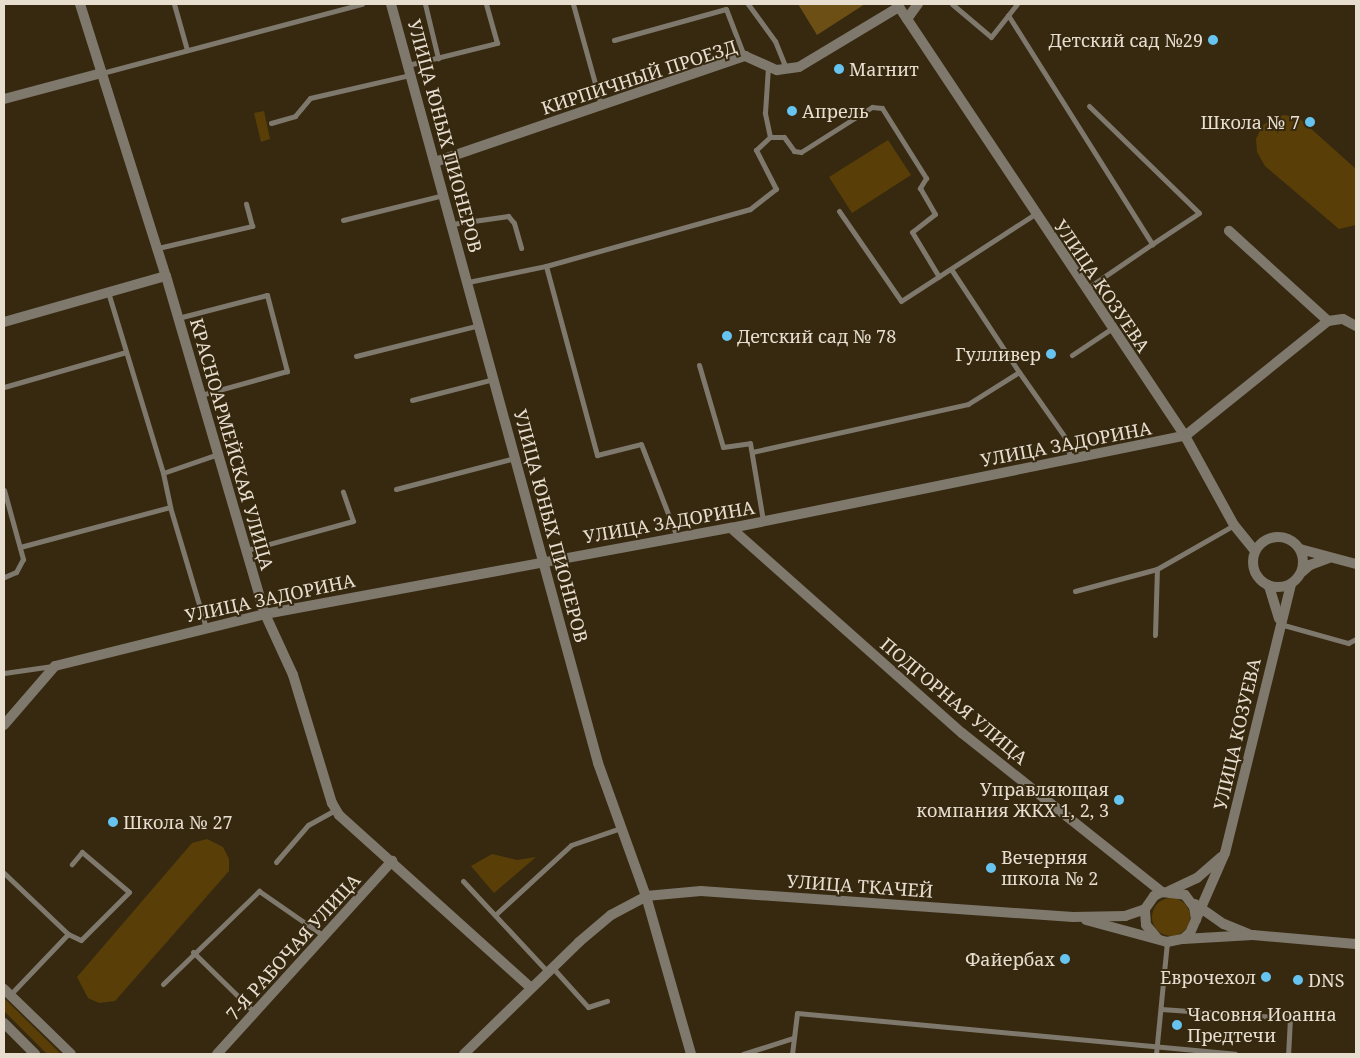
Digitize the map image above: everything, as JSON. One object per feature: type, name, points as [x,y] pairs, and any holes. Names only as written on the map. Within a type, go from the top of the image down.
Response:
[{"type":"street","name":"КРАСНОАРМЕЙСКАЯ УЛИЦА","points":[[80,4],[158,248],[265,614],[293,676],[335,810]]},
{"type":"street","name":"УЛИЦА ЮНЫХ ПИОНЕРОВ","points":[[391,4],[598,762],[646,896],[690,1054]]},
{"type":"street","points":[[907,19],[918,4]]},
{"type":"street","points":[[787,70],[799,67],[898,5]]},
{"type":"street","name":"УЛИЦА КОЗУЕВА","points":[[898,5],[1085,290],[1185,436],[1234,525],[1255,551],[1253,567],[1256,575],[1270,586],[1280,624]]},
{"type":"street","name":"КИРПИЧНЫЙ ПРОЕЗД","points":[[434,162],[744,56],[768,66],[787,70]]},
{"type":"street","points":[[4,98],[102,73]]},
{"type":"street","points":[[1229,232],[1328,321],[1343,319],[1356,326]]},
{"type":"street","points":[[4,322],[166,276]]},
{"type":"street","name":"УЛИЦА ЗАДОРИНА","points":[[56,666],[265,614],[544,560],[731,528],[1185,436],[1328,321]]},
{"type":"street","name":"ПОДГОРНАЯ УЛИЦА","points":[[731,528],[962,733],[1165,891]]},
{"type":"street","points":[[1255,551],[1266,541],[1282,537],[1300,549],[1356,564]]},
{"type":"street","points":[[1300,549],[1304,560],[1302,572]]},
{"type":"street","points":[[1270,586],[1291,584],[1310,565],[1330,557]]},
{"type":"street","name":"УЛИЦА КОЗУЕВА","points":[[1195,924],[1225,853],[1291,584]]},
{"type":"street","points":[[4,724],[56,666]]},
{"type":"street","points":[[335,810],[530,987]]},
{"type":"street","points":[[1225,853],[1197,878],[1154,896],[1145,909],[1146,925],[1162,940],[1253,935],[1356,944]]},
{"type":"street","name":"7-Я РАБОЧАЯ УЛИЦА","points":[[217,1054],[392,861]]},
{"type":"street","name":"УЛИЦА ТКАЧЕЙ","points":[[646,896],[701,891],[1073,917],[1125,916],[1145,909]]},
{"type":"street","points":[[1165,891],[1190,900],[1201,910],[1253,935]]},
{"type":"street","points":[[464,1054],[530,987],[612,914],[646,896]]},
{"type":"street","points":[[1183,939],[1195,924],[1196,915],[1190,900]]},
{"type":"street","name":"УЛИЦА ТКАЧЕЙ","points":[[1073,917],[1162,940]]},
{"type":"street","points":[[7,992],[71,1054]]},
{"type":"street","points":[[4,1023],[35,1054]]},
{"type":"lane","points":[[174,4],[187,50]]},
{"type":"lane","points":[[102,73],[362,4]]},
{"type":"lane","points":[[425,4],[438,58]]},
{"type":"lane","points":[[271,123],[295,116],[310,98],[410,70],[438,58],[497,43],[486,4]]},
{"type":"lane","points":[[573,4],[601,106]]},
{"type":"lane","points":[[748,4],[775,41],[787,70]]},
{"type":"lane","points":[[952,4],[991,37],[1017,4]]},
{"type":"lane","points":[[614,40],[726,9],[744,56]]},
{"type":"lane","points":[[1008,16],[1152,244]]},
{"type":"lane","points":[[768,66],[765,113],[770,137]]},
{"type":"lane","points":[[1085,290],[1199,213],[1089,106]]},
{"type":"lane","points":[[468,282],[546,266],[750,209],[776,189],[756,150],[770,137],[784,137],[794,151],[801,152],[872,107],[882,108],[926,178],[920,188],[935,214],[912,232],[939,276]]},
{"type":"lane","points":[[343,220],[444,195]]},
{"type":"lane","points":[[158,248],[252,226],[246,204]]},
{"type":"lane","points":[[839,211],[901,301],[1035,214]]},
{"type":"lane","points":[[452,224],[508,216],[521,248]]},
{"type":"lane","points":[[546,266],[597,455],[641,444],[676,537]]},
{"type":"lane","points":[[951,269],[1018,372],[1067,440],[1070,460]]},
{"type":"lane","points":[[108,292],[163,473],[170,506],[206,628]]},
{"type":"lane","points":[[178,318],[266,295],[287,371],[201,395]]},
{"type":"lane","points":[[356,356],[479,325]]},
{"type":"lane","points":[[1072,355],[1111,328]]},
{"type":"lane","points":[[4,387],[126,352]]},
{"type":"lane","points":[[699,365],[723,447],[750,442],[763,521]]},
{"type":"lane","points":[[752,452],[968,404],[1018,372]]},
{"type":"lane","points":[[412,400],[494,378]]},
{"type":"lane","points":[[163,473],[218,454]]},
{"type":"lane","points":[[396,489],[516,458]]},
{"type":"lane","points":[[4,490],[23,559],[16,572],[4,577]]},
{"type":"lane","points":[[246,550],[353,521],[343,492]]},
{"type":"lane","points":[[20,547],[170,506]]},
{"type":"lane","points":[[1075,591],[1157,569],[1234,525]]},
{"type":"lane","points":[[1155,635],[1157,569]]},
{"type":"lane","points":[[1280,624],[1348,643],[1356,639]]},
{"type":"lane","points":[[4,673],[56,666]]},
{"type":"lane","points":[[276,862],[308,825],[335,810]]},
{"type":"lane","points":[[495,915],[571,845],[621,828]]},
{"type":"lane","points":[[4,874],[68,934],[81,940],[129,892],[82,852],[72,864]]},
{"type":"lane","points":[[463,881],[588,1006],[608,1001]]},
{"type":"lane","points":[[162,984],[193,952],[260,891],[324,936]]},
{"type":"lane","points":[[7,992],[68,934]]},
{"type":"lane","points":[[1156,1054],[1161,1009],[1162,940]]},
{"type":"lane","points":[[193,952],[255,1013]]},
{"type":"lane","points":[[1161,1009],[1290,1018],[1288,1054]]},
{"type":"lane","points":[[792,1054],[797,1013],[1234,1054]]},
{"type":"lane","points":[[743,1054],[793,1038]]},
{"type":"shaded area","points":[[798,4],[865,4],[817,35]]},
{"type":"shaded area","points":[[264,111],[270,139],[261,142],[254,113]]},
{"type":"shaded area","points":[[1284,115],[1299,118],[1356,169],[1356,225],[1339,229],[1265,166],[1257,152],[1256,139],[1262,126],[1271,119]]},
{"type":"shaded area","points":[[888,140],[911,175],[852,213],[829,177]]},
{"type":"shaded area","points":[[207,839],[223,847],[229,859],[229,871],[115,1001],[99,1003],[88,998],[77,977],[192,843]]},
{"type":"shaded area","points":[[492,854],[517,860],[536,857],[494,893],[471,866]]},
{"type":"shaded area","points":[[1171,898],[1185,903],[1190,917],[1185,931],[1171,936],[1157,931],[1152,917],[1157,903]]},
{"type":"shaded area","points":[[4,998],[61,1054],[47,1054],[4,1011]]},
{"type":"place","name":"Детский сад №29","points":[[1213,40]]},
{"type":"place","name":"Магнит","points":[[839,69]]},
{"type":"place","name":"Апрель","points":[[792,111]]},
{"type":"place","name":"Школа № 7","points":[[1310,122]]},
{"type":"place","name":"Детский сад № 78","points":[[727,336]]},
{"type":"place","name":"Гулливер","points":[[1051,354]]},
{"type":"place","name":"Управляющая компания ЖКХ 1, 2, 3","points":[[1119,800]]},
{"type":"place","name":"Школа № 27","points":[[113,822]]},
{"type":"place","name":"Вечерняя школа № 2","points":[[991,868]]},
{"type":"place","name":"Файербах","points":[[1065,959]]},
{"type":"place","name":"Еврочехол","points":[[1266,977]]},
{"type":"place","name":"DNS","points":[[1298,980]]},
{"type":"place","name":"Часовня Иоанна Предтечи","points":[[1177,1025]]}]
